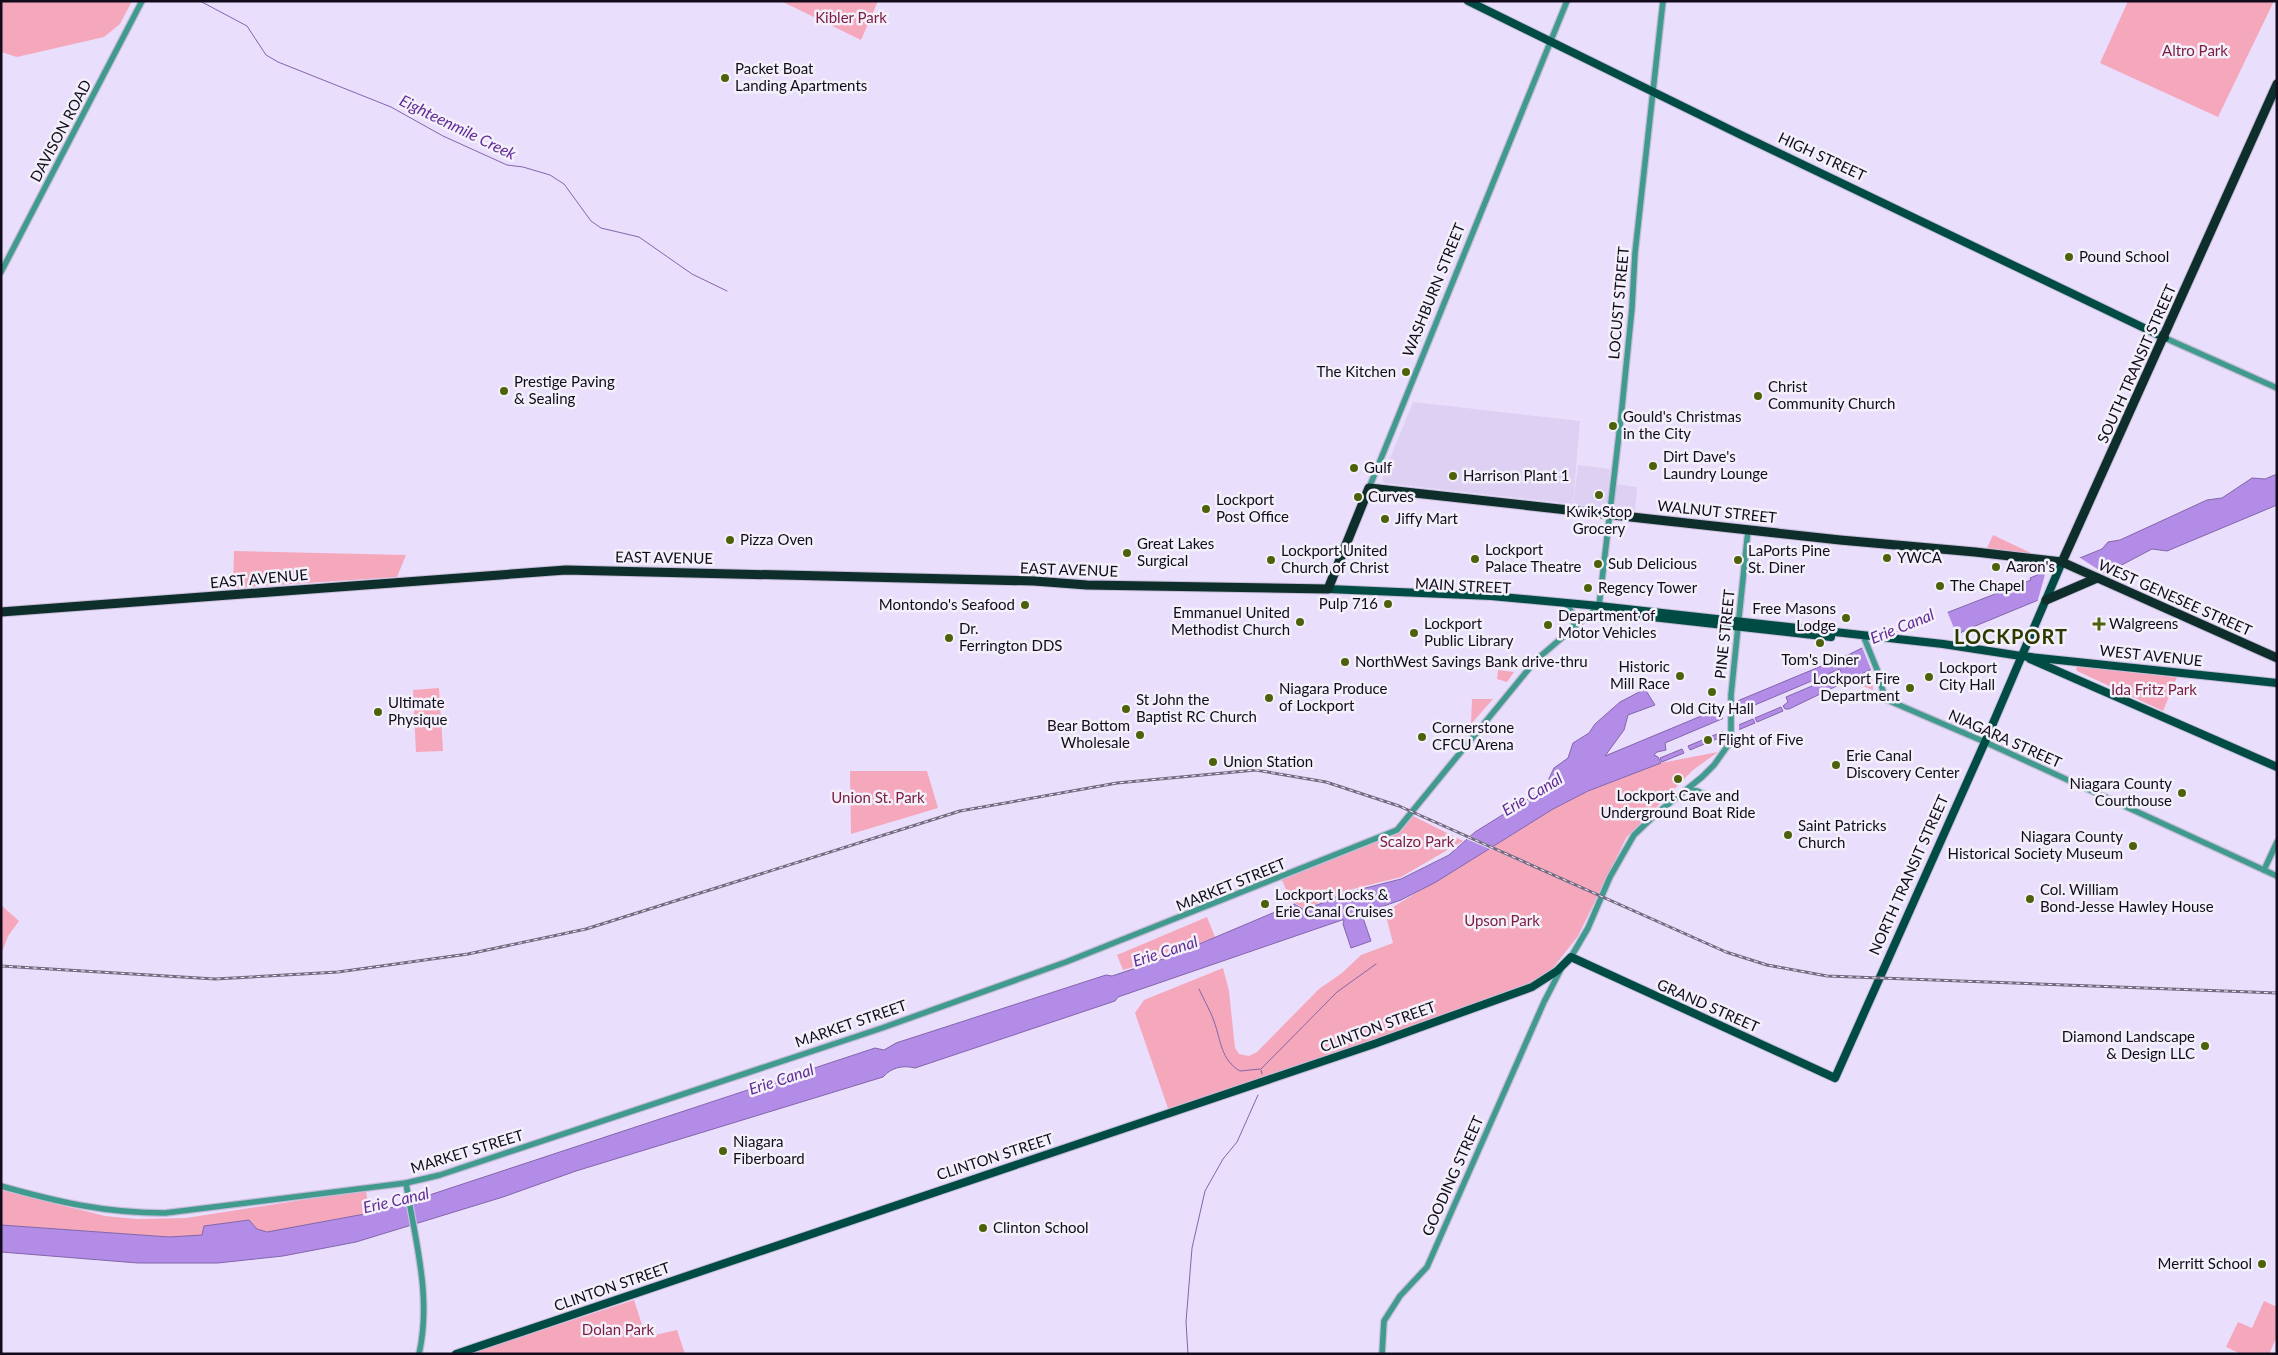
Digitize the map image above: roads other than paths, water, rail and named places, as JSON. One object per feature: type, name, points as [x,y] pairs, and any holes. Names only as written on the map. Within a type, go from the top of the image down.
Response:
[{"type":"highway","name":"SOUTH TRANSIT STREET","points":[[2063,563],[2277,84]]},
{"type":"highway","name":"WALNUT STREET","points":[[1369,488],[2063,563]]},
{"type":"highway","name":"WASHBURN STREET","points":[[1328,589],[1369,488]]},
{"type":"highway","name":"WEST GENESEE STREET","points":[[2063,563],[2277,658]]},
{"type":"highway","name":"EAST AVENUE","points":[[1,612],[566,570],[1034,581],[1087,585],[1328,589]]},
{"type":"highway","points":[[2044,603],[2101,580]]},
{"type":"main road","name":"HIGH STREET","points":[[1468,1],[1652,92],[2164,338]]},
{"type":"main road","name":"SOUTH TRANSIT STREET","points":[[2022,656],[2063,563]]},
{"type":"main road","name":"MAIN STREET","points":[[1328,589],[1491,596],[1867,640],[2022,656]]},
{"type":"main road","name":"MAIN STREET","points":[[1867,640],[1882,638],[1939,646]]},
{"type":"main road","name":"WEST AVENUE","points":[[2022,656],[2277,683]]},
{"type":"main road","name":"NORTH TRANSIT STREET","points":[[1835,1078],[2022,656]]},
{"type":"main road","points":[[2022,656],[2277,767]]},
{"type":"main road","name":"GRAND STREET","points":[[1571,957],[1835,1078]]},
{"type":"main road","name":"GOODING STREET","points":[[1541,982],[1564,966],[1571,957]]},
{"type":"main road","name":"CLINTON STREET","points":[[456,1354],[938,1190],[1246,1089],[1518,993],[1541,982]]},
{"type":"street","name":"DAVISON ROAD","points":[[1,272],[142,1]]},
{"type":"street","name":"WASHBURN STREET","points":[[1369,488],[1567,1]]},
{"type":"street","name":"LOCUST STREET","points":[[1597,608],[1610,514],[1652,92],[1663,1]]},
{"type":"street","points":[[2164,338],[2277,388]]},
{"type":"street","name":"PINE STREET","points":[[1731,741],[1731,695],[1748,530]]},
{"type":"street","points":[[1568,605],[1575,616],[1573,629]]},
{"type":"street","name":"MARKET STREET","points":[[1,1186],[90,1208],[126,1213],[146,1213],[209,1208],[406,1183],[440,1175],[764,1067],[1108,947],[1397,830],[1536,660],[1597,608]]},
{"type":"street","name":"NIAGARA STREET","points":[[1867,640],[1885,699],[1985,742],[2277,876]]},
{"type":"street","name":"GOODING STREET","points":[[1571,957],[1588,928],[1610,877],[1634,835],[1656,814],[1688,790],[1714,765],[1731,741]]},
{"type":"street","points":[[1688,790],[1697,791],[1708,796]]},
{"type":"street","points":[[2264,870],[2277,842]]},
{"type":"street","name":"GOODING STREET","points":[[1382,1354],[1384,1321],[1400,1296],[1427,1267],[1544,1002],[1564,966]]},
{"type":"street","points":[[1541,982],[1547,987],[1544,1002]]},
{"type":"street","points":[[406,1183],[425,1311],[419,1354]]},
{"type":"waterway","name":"Eighteenmile Creek","points":[[200,1],[247,26],[266,55],[278,62],[391,107],[443,136],[507,165],[523,167],[550,175],[564,184],[591,221],[601,228],[639,237],[692,274],[727,291]]},
{"type":"waterway","name":"Eighteenmile Creek","points":[[1175,945],[1178,950]]},
{"type":"waterway","points":[[1261,1069],[1337,992],[1376,964]]},
{"type":"waterway","name":"Eighteenmile Creek","points":[[1199,989],[1212,1017],[1225,1056],[1240,1071],[1260,1069]]},
{"type":"waterway","name":"Eighteenmile Creek","points":[[1261,1070],[1262,1074]]},
{"type":"waterway","name":"Eighteenmile Creek","points":[[1188,1354],[1186,1322],[1192,1248],[1205,1191],[1223,1159],[1237,1142],[1258,1095]]},
{"type":"railway","points":[[1,966],[215,979],[338,972],[468,954],[586,929],[960,811],[1117,783],[1256,770],[1326,782],[1399,806],[1726,952],[1767,965],[1827,976],[2277,993]]},
{"type":"place","name":"Packet Boat Landing Apartments","points":[[725,78]]},
{"type":"place","name":"Pound School","points":[[2069,257]]},
{"type":"place","name":"The Kitchen","points":[[1406,372]]},
{"type":"place","name":"Prestige Paving & Sealing","points":[[504,391]]},
{"type":"place","name":"Christ Community Church","points":[[1758,396]]},
{"type":"place","name":"Gould's Christmas in the City","points":[[1613,426]]},
{"type":"place","name":"Dirt Dave's Laundry Lounge","points":[[1653,466]]},
{"type":"place","name":"Gulf","points":[[1354,468]]},
{"type":"place","name":"Harrison Plant 1","points":[[1453,476]]},
{"type":"place","name":"Kwik Stop Grocery","points":[[1599,495]]},
{"type":"place","name":"Curves","points":[[1358,497]]},
{"type":"place","name":"Lockport Post Office","points":[[1206,509]]},
{"type":"place","name":"Jiffy Mart","points":[[1385,519]]},
{"type":"place","name":"Pizza Oven","points":[[730,540]]},
{"type":"place","name":"Great Lakes Surgical","points":[[1127,553]]},
{"type":"place","name":"YWCA","points":[[1887,558]]},
{"type":"place","name":"Lockport Palace Theatre","points":[[1475,559]]},
{"type":"place","name":"Lockport United Church of Christ","points":[[1271,560]]},
{"type":"place","name":"LaPorts Pine St. Diner","points":[[1738,560]]},
{"type":"place","name":"Sub Delicious","points":[[1598,564]]},
{"type":"place","name":"Aaron's","points":[[1996,567]]},
{"type":"place","name":"The Chapel","points":[[1940,586]]},
{"type":"place","name":"Regency Tower","points":[[1588,588]]},
{"type":"place","name":"Pulp 716","points":[[1388,604]]},
{"type":"place","name":"Montondo's Seafood","points":[[1025,605]]},
{"type":"place","name":"Free Masons Lodge","points":[[1846,618]]},
{"type":"place","name":"Emmanuel United Methodist Church","points":[[1300,622]]},
{"type":"place","name":"Walgreens","points":[[2099,624]]},
{"type":"place","name":"Department of Motor Vehicles","points":[[1548,625]]},
{"type":"place","name":"Lockport Public Library","points":[[1414,633]]},
{"type":"place","name":"Dr. Ferrington DDS","points":[[949,638]]},
{"type":"place","name":"Tom's Diner","points":[[1820,643]]},
{"type":"place","name":"NorthWest Savings Bank drive-thru","points":[[1345,662]]},
{"type":"place","name":"Historic Mill Race","points":[[1680,676]]},
{"type":"place","name":"Lockport City Hall","points":[[1929,677]]},
{"type":"place","name":"Lockport Fire Department","points":[[1910,688]]},
{"type":"place","name":"Old City Hall","points":[[1712,692]]},
{"type":"place","name":"Niagara Produce of Lockport","points":[[1269,698]]},
{"type":"place","name":"St John the Baptist RC Church","points":[[1126,709]]},
{"type":"place","name":"Ultimate Physique","points":[[378,712]]},
{"type":"place","name":"Bear Bottom Wholesale","points":[[1140,735]]},
{"type":"place","name":"Cornerstone CFCU Arena","points":[[1422,737]]},
{"type":"place","name":"Flight of Five","points":[[1708,740]]},
{"type":"place","name":"Union Station","points":[[1213,762]]},
{"type":"place","name":"Erie Canal Discovery Center","points":[[1836,765]]},
{"type":"place","name":"Lockport Cave and Underground Boat Ride","points":[[1678,779]]},
{"type":"place","name":"Niagara County Courthouse","points":[[2182,793]]},
{"type":"place","name":"Saint Patricks Church","points":[[1788,835]]},
{"type":"place","name":"Niagara County Historical Society Museum","points":[[2133,846]]},
{"type":"place","name":"Col. William Bond-Jesse Hawley House","points":[[2030,899]]},
{"type":"place","name":"Lockport Locks & Erie Canal Cruises","points":[[1265,904]]},
{"type":"place","name":"Diamond Landscape & Design LLC","points":[[2205,1046]]},
{"type":"place","name":"Niagara Fiberboard","points":[[723,1151]]},
{"type":"place","name":"Clinton School","points":[[983,1228]]},
{"type":"place","name":"Merritt School","points":[[2262,1264]]},
{"type":"district","name":"LOCKPORT","points":[[2011,637]]},
{"type":"park label","name":"Kibler Park","points":[[851,18]]},
{"type":"park label","name":"Altro Park","points":[[2195,51]]},
{"type":"park label","name":"Ida Fritz Park","points":[[2154,690]]},
{"type":"park label","name":"Union St. Park","points":[[878,798]]},
{"type":"park label","name":"Scalzo Park","points":[[1417,842]]},
{"type":"park label","name":"Upson Park","points":[[1502,921]]},
{"type":"park label","name":"Dolan Park","points":[[618,1330]]},
{"type":"water label","name":"Erie Canal","points":[[1902,626]]},
{"type":"water label","name":"Erie Canal","points":[[1532,794]]},
{"type":"water label","name":"Erie Canal","points":[[1165,951]]},
{"type":"water label","name":"Erie Canal","points":[[781,1079]]},
{"type":"water label","name":"Erie Canal","points":[[396,1200]]}]
